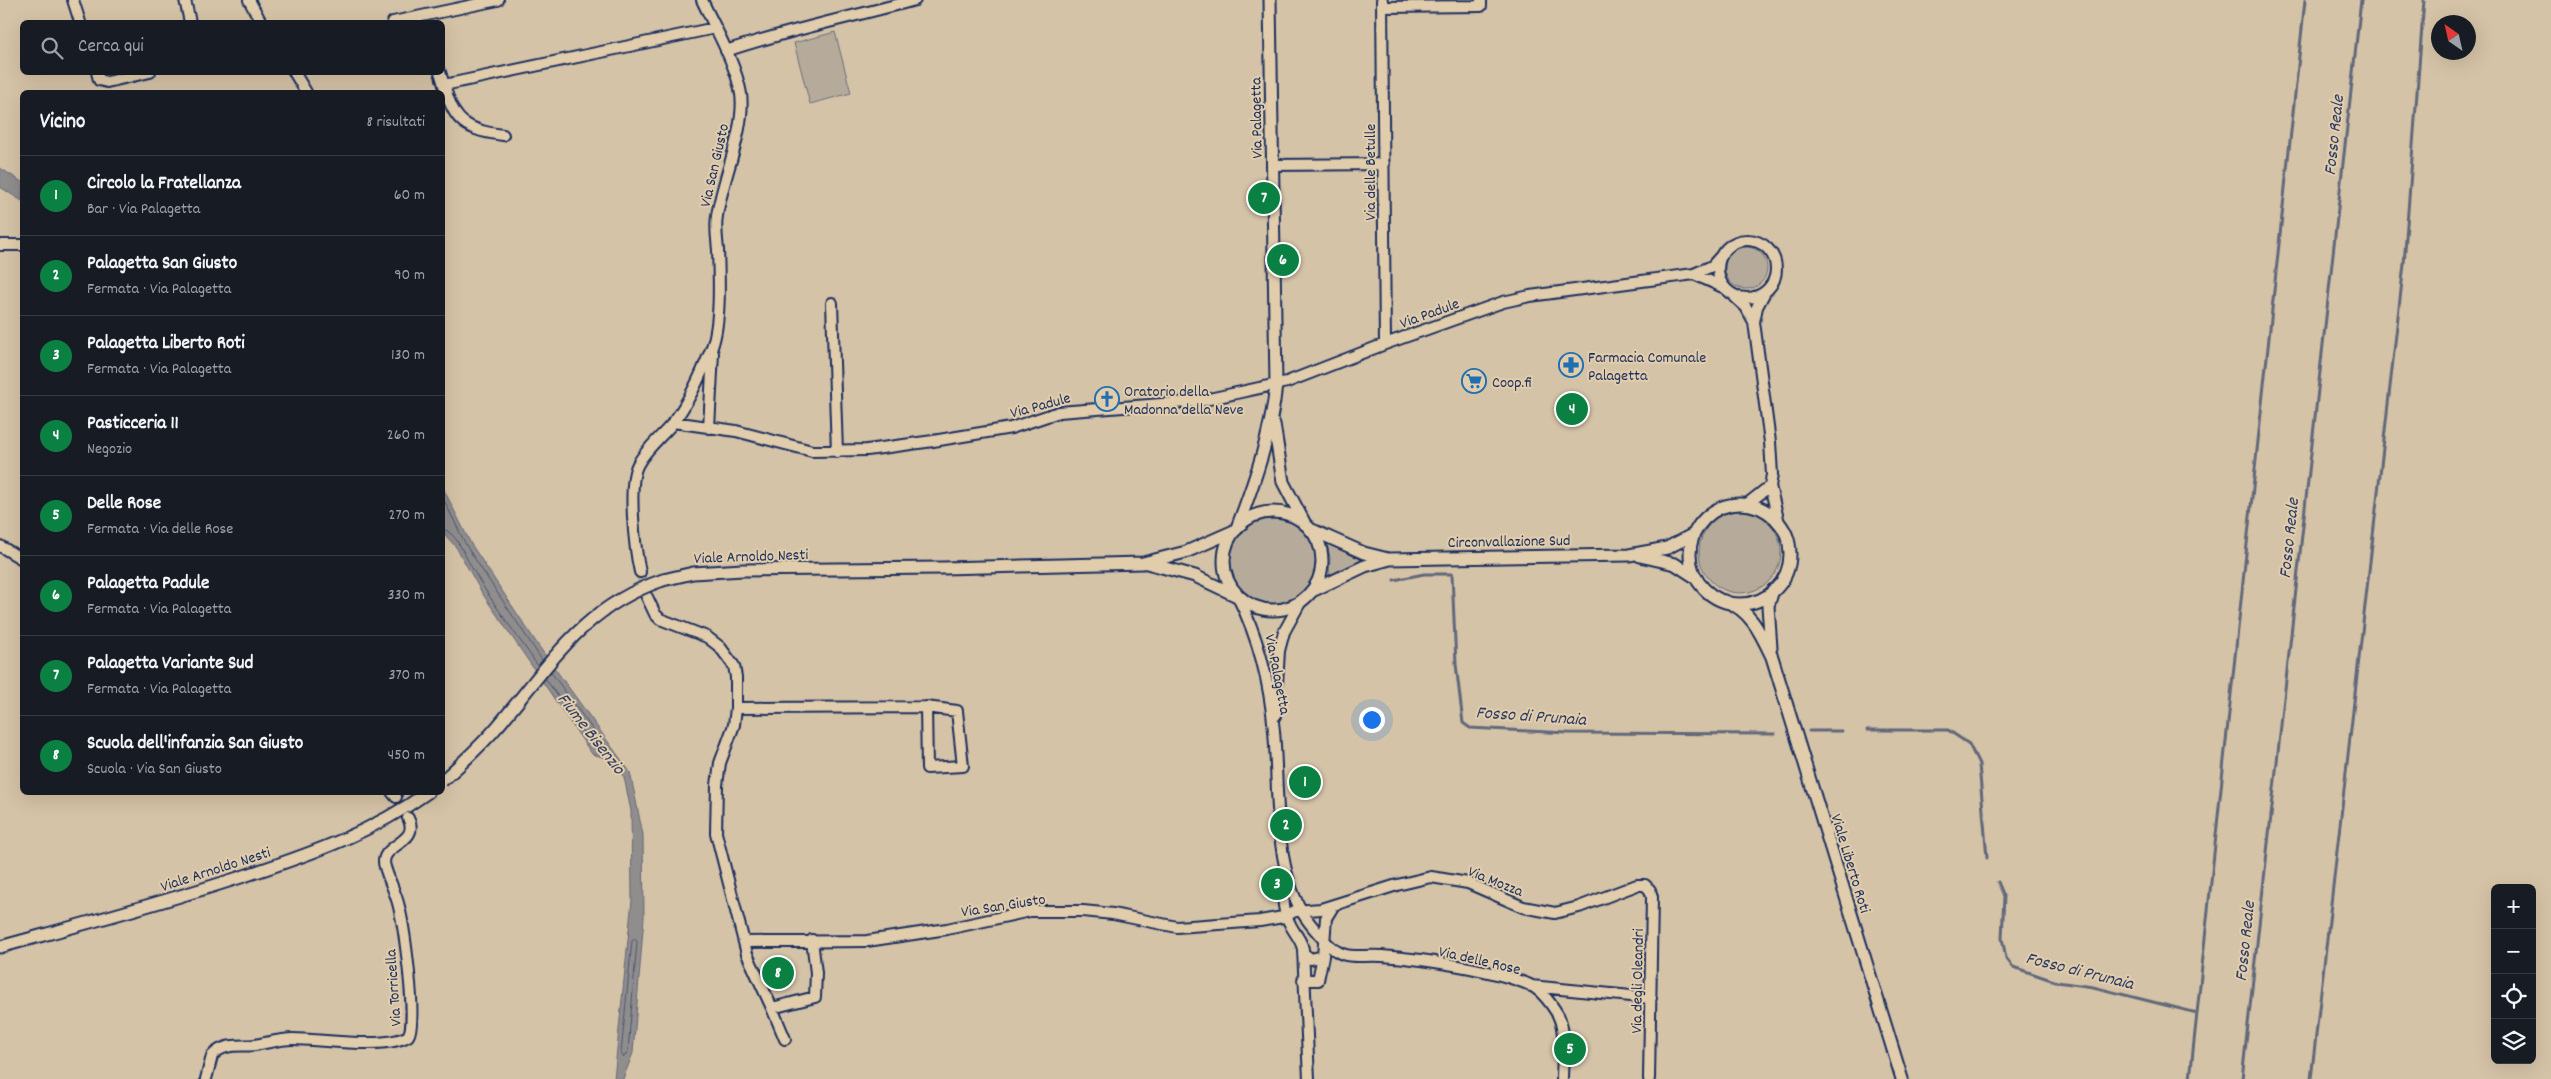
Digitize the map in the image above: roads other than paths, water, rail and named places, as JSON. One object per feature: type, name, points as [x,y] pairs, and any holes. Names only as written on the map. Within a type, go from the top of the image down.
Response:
[{"type":"street","points":[[73,0],[79,20]]},
{"type":"street","points":[[185,0],[190,20]]},
{"type":"street","points":[[249,0],[260,20]]},
{"type":"street","points":[[425,19],[498,0]]},
{"type":"street","name":"Via San Giusto","points":[[702,0],[726,51],[742,103],[738,127],[721,189],[716,219],[718,314],[713,344],[709,428]]},
{"type":"street","points":[[726,51],[779,33],[837,21],[915,0]]},
{"type":"street","name":"Via Palagetta","points":[[1270,0],[1276,385],[1273,415],[1260,464],[1236,529],[1226,547],[1223,559],[1226,577],[1238,597],[1256,636],[1274,730],[1286,866],[1284,903],[1286,916]]},
{"type":"street","points":[[1382,3],[1481,3]]},
{"type":"street","name":"Via delle Betulle","points":[[1382,3],[1385,344]]},
{"type":"street","points":[[444,85],[715,28]]},
{"type":"street","points":[[98,76],[107,82],[137,75]]},
{"type":"street","points":[[296,75],[305,90]]},
{"type":"street","points":[[441,75],[449,102],[464,124],[478,132],[503,135]]},
{"type":"street","points":[[1272,165],[1384,164]]},
{"type":"street","points":[[1694,274],[1712,266],[1733,244],[1741,241],[1749,240],[1765,246],[1775,260],[1776,269],[1771,285],[1757,307],[1754,322],[1770,450],[1772,475],[1770,486],[1779,523],[1786,536],[1789,557],[1783,578],[1774,589],[1752,602],[1725,601]]},
{"type":"street","points":[[0,245],[20,245]]},
{"type":"street","points":[[1721,256],[1718,273],[1729,291],[1746,307],[1754,322]]},
{"type":"street","points":[[1694,274],[1729,291],[1750,298],[1765,292]]},
{"type":"street","name":"Via Padule","points":[[673,422],[768,438],[812,451],[837,452],[934,441],[1011,428],[1066,411],[1200,401],[1276,385],[1297,380],[1385,344],[1503,302],[1694,274]]},
{"type":"street","points":[[832,303],[837,452]]},
{"type":"street","name":"Via San Giusto","points":[[640,572],[633,510],[634,478],[638,464],[673,422],[702,372],[713,344]]},
{"type":"street","name":"Via Palagetta","points":[[1238,597],[1250,606],[1268,610],[1284,609],[1301,601],[1319,581],[1322,559],[1318,542],[1283,482],[1278,466],[1273,415]]},
{"type":"street","points":[[1747,504],[1770,486]]},
{"type":"street","points":[[1747,504],[1767,512],[1779,523]]},
{"type":"street","name":"Circonvallazione Sud","points":[[1700,583],[1690,560],[1694,534],[1699,524],[1715,510],[1725,506],[1747,504]]},
{"type":"street","points":[[1236,529],[1253,516],[1271,513],[1289,515],[1307,526]]},
{"type":"street","name":"Circonvallazione Sud","points":[[1307,526],[1364,553],[1390,559],[1629,555],[1668,548],[1694,534]]},
{"type":"street","name":"Viale Arnoldo Nesti","points":[[445,778],[486,739],[583,625],[621,598],[663,580],[693,573],[743,570],[943,568],[1143,562],[1186,552],[1236,529]]},
{"type":"street","points":[[0,546],[20,558]]},
{"type":"street","name":"Circonvallazione Sud","points":[[1629,555],[1675,564],[1688,571],[1708,592],[1725,601]]},
{"type":"street","name":"Circonvallazione Sud","points":[[1312,591],[1365,566],[1390,559]]},
{"type":"street","name":"Viale Arnoldo Nesti","points":[[1143,562],[1195,576],[1238,597]]},
{"type":"street","name":"Viale Liberto Roti","points":[[1772,657],[1768,609],[1774,589]]},
{"type":"street","points":[[647,597],[655,614],[660,619],[707,637],[730,659],[736,677],[734,725],[720,762],[715,812],[716,832],[754,972],[772,1008],[784,1039]]},
{"type":"street","name":"Via Palagetta","points":[[1274,730],[1279,651],[1284,632],[1301,601]]},
{"type":"street","name":"Viale Liberto Roti","points":[[1725,601],[1740,608],[1751,619],[1772,657],[1902,1079]]},
{"type":"street","points":[[736,708],[926,707],[957,711],[964,766],[927,768],[926,707]]},
{"type":"street","name":"Viale Arnoldo Nesti","points":[[0,947],[178,898],[329,847],[378,825],[423,795]]},
{"type":"street","name":"Via Torricella","points":[[206,1079],[212,1056],[220,1049],[228,1046],[253,1045],[291,1039],[378,1042],[398,1040],[408,1036],[413,1019],[402,919],[384,858],[388,850],[408,836],[411,826],[408,818]]},
{"type":"street","name":"Via Palagetta","points":[[1286,866],[1301,911]]},
{"type":"street","name":"Via Mozza","points":[[1301,911],[1313,911],[1413,880],[1439,877],[1468,882],[1523,908],[1555,913],[1579,907],[1637,885],[1645,885]]},
{"type":"street","name":"Via degli Oleandri","points":[[1645,885],[1652,897],[1649,1079]]},
{"type":"street","points":[[1303,980],[1318,980],[1324,956],[1326,918],[1334,905]]},
{"type":"street","name":"Via San Giusto","points":[[745,942],[867,941],[946,929],[1030,911],[1082,911],[1113,914],[1177,927],[1272,920],[1301,911]]},
{"type":"street","points":[[1301,911],[1324,940]]},
{"type":"street","points":[[1286,916],[1301,941],[1309,1052],[1309,1079]]},
{"type":"street","points":[[772,1008],[815,996],[816,973],[812,940]]},
{"type":"street","name":"Via delle Rose","points":[[1324,940],[1348,957],[1382,956],[1436,964],[1482,972],[1531,986],[1544,998],[1558,1016],[1562,1041],[1562,1079]]},
{"type":"street","points":[[1302,952],[1311,958],[1324,956]]},
{"type":"street","points":[[1531,986],[1651,998]]},
{"type":"water","points":[[0,168],[20,181],[20,200],[0,187]]},
{"type":"water","name":"Fiume Bisenzio","points":[[445,492],[471,544],[540,648],[630,772],[643,835],[644,917],[633,1053],[623,1079],[614,1079],[632,900],[631,811],[624,777],[616,764],[606,758],[592,754],[482,593],[456,547],[446,536]]},
{"type":"waterway","points":[[2190,1079],[2305,0]]},
{"type":"waterway","name":"Fosso Reale","points":[[2242,1079],[2361,0]]},
{"type":"waterway","points":[[2311,1079],[2404,264],[2424,0]]},
{"type":"waterway","name":"Fosso di Prunaia","points":[[1394,580],[1424,574],[1452,574],[1456,664],[1463,723],[1470,728],[1568,733],[1775,734]]},
{"type":"waterway","name":"Fosso di Prunaia","points":[[1867,730],[1948,730],[1969,744],[1979,764],[1987,858]]},
{"type":"waterway","name":"Fosso di Prunaia","points":[[1809,731],[1842,731]]},
{"type":"waterway","name":"Fosso di Prunaia","points":[[1998,882],[2004,896],[2002,938],[2006,958],[2013,967],[2057,982],[2093,987],[2197,1013]]},
{"type":"tunnel","points":[[640,572],[646,595]]},
{"type":"place","name":"Palagetta Variante Sud","points":[[1264,198]]},
{"type":"place","name":"Palagetta Padule","points":[[1283,260]]},
{"type":"place","name":"Farmacia Comunale Palagetta","points":[[1571,365]]},
{"type":"place","name":"Coop.fi","points":[[1474,381]]},
{"type":"place","name":"Oratorio della Madonna della Neve","points":[[1107,399]]},
{"type":"place","name":"Pasticceria 11","points":[[1572,409]]},
{"type":"place","name":"Circolo la Fratellanza","points":[[1305,782]]},
{"type":"place","name":"Palagetta San Giusto","points":[[1286,825]]},
{"type":"place","name":"Palagetta Liberto Roti","points":[[1277,884]]},
{"type":"place","name":"Scuola dell'infanzia San Giusto","points":[[778,973]]},
{"type":"place","name":"Delle Rose","points":[[1570,1049]]}]
